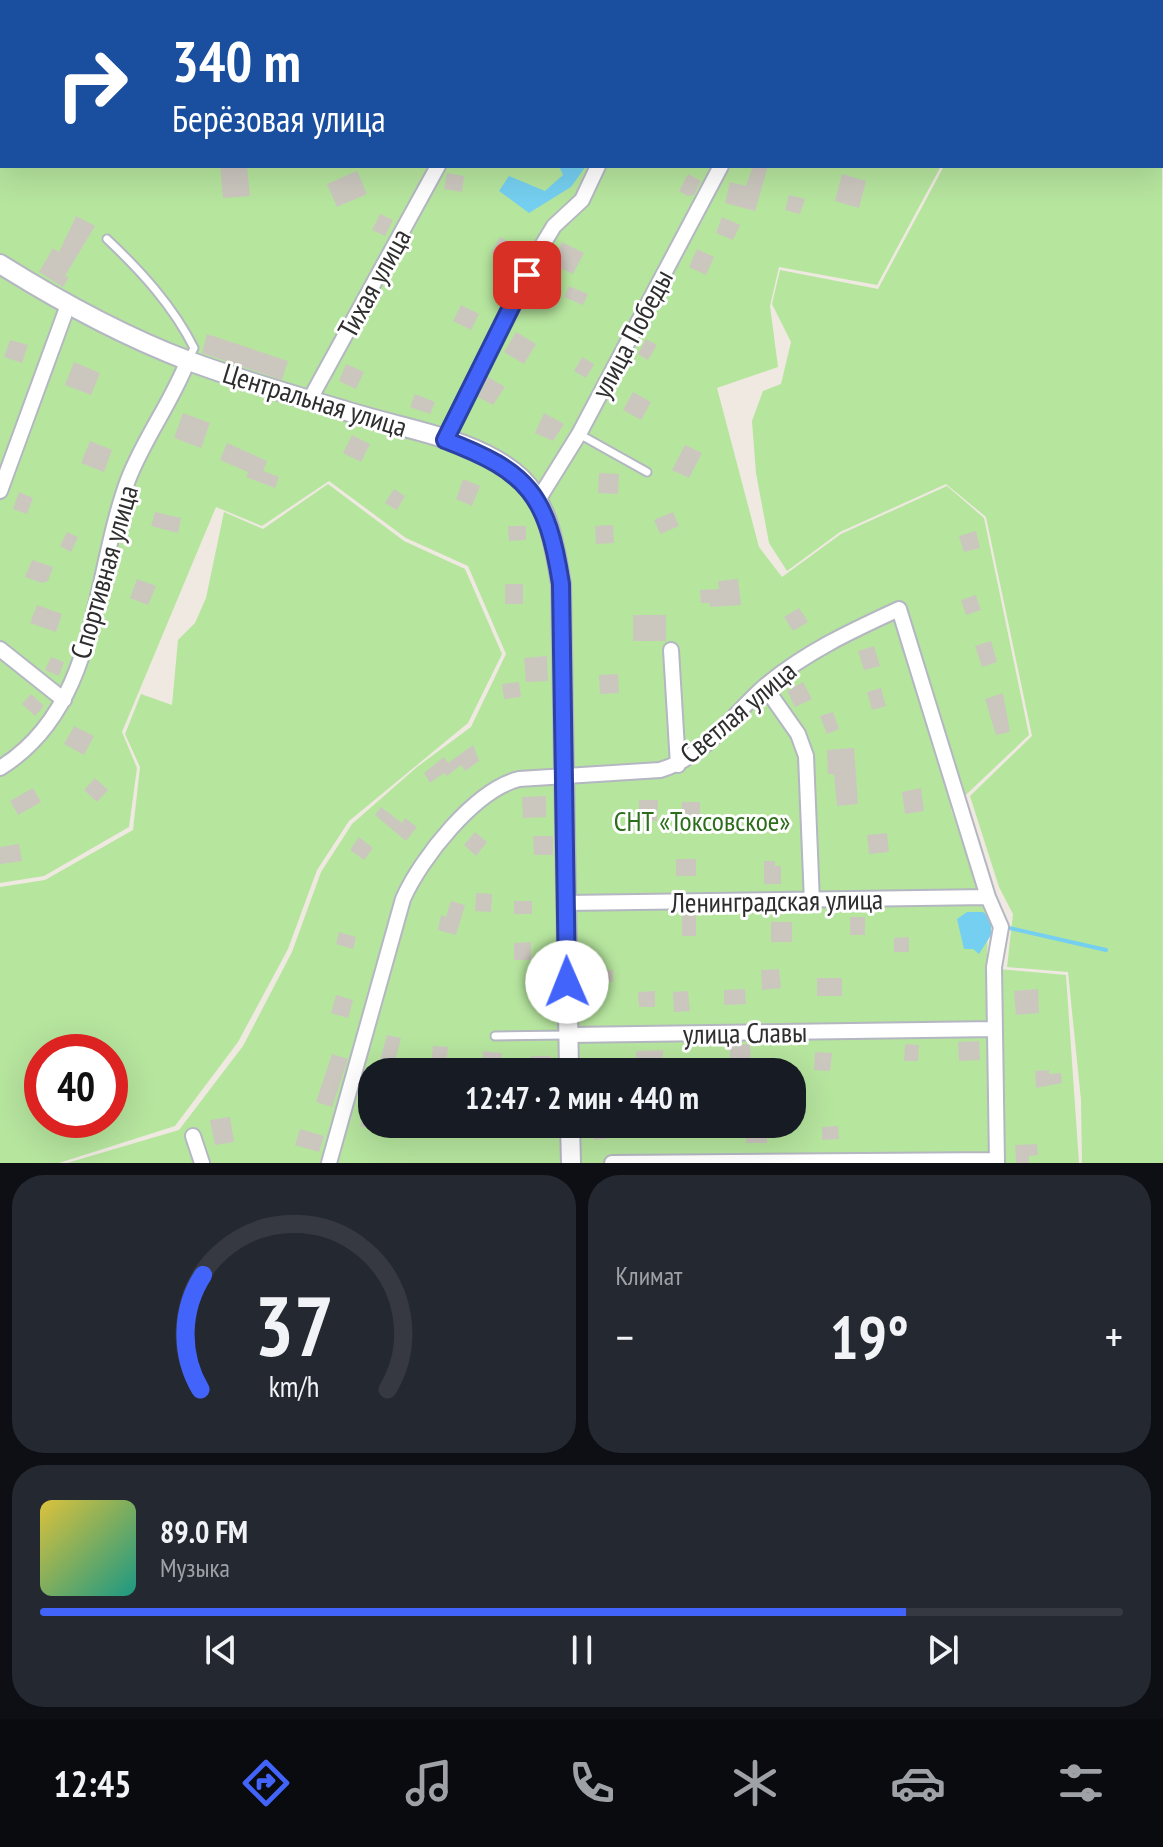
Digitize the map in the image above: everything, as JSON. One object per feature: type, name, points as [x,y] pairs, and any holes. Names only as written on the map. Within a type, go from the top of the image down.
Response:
[{"type":"street","name":"Тихая улица","points":[[309,401],[437,168]]},
{"type":"street","points":[[445,440],[540,249],[554,226],[582,200],[597,168]]},
{"type":"street","name":"улица Победы","points":[[538,500],[579,434],[720,168]]},
{"type":"street","name":"Центральная улица","points":[[0,264],[68,305],[188,360],[309,401],[445,440],[491,458],[520,478],[538,500],[555,548],[561,584],[569,1058]]},
{"type":"street","points":[[0,491],[68,305]]},
{"type":"street","name":"Спортивная улица","points":[[0,768],[27,746],[64,700],[87,641],[127,482],[188,360]]},
{"type":"street","name":"Светлая улица","points":[[329,1163],[395,924],[414,874],[482,797],[499,784],[565,774],[660,770],[678,765],[696,754],[765,687],[832,639],[899,609],[988,897]]},
{"type":"street","points":[[0,649],[64,700]]},
{"type":"street","points":[[671,650],[678,765]]},
{"type":"street","points":[[765,687],[798,734],[806,756],[812,902]]},
{"type":"street","points":[[612,1163],[997,1161],[994,967],[1001,927],[988,897]]},
{"type":"street","name":"Ленинградская улица","points":[[565,903],[812,902],[988,897]]},
{"type":"street","name":"улица Славы","points":[[568,1035],[995,1029]]},
{"type":"street","points":[[193,1136],[202,1163]]},
{"type":"street","points":[[570,1138],[571,1163]]},
{"type":"lane","points":[[107,239],[142,272],[188,336],[194,348],[188,360]]},
{"type":"lane","points":[[579,434],[647,472]]},
{"type":"lane","name":"улица Славы","points":[[495,1036],[568,1035]]},
{"type":"green space","name":"СНТ «Токсовское»","points":[[0,168],[940,168],[877,285],[779,267],[770,306],[778,367],[717,388],[759,547],[782,577],[841,534],[947,486],[984,518],[1029,735],[951,809],[988,913],[987,968],[1066,975],[1079,1163],[67,1163],[179,1130],[243,1046],[292,952],[321,872],[352,824],[417,767],[471,727],[506,654],[468,566],[406,538],[329,481],[262,526],[216,507],[122,732],[137,768],[129,827],[44,876],[0,883]]},
{"type":"green space","points":[[943,168],[1162,168],[1163,1163],[1082,1163],[1081,1100],[1068,972],[1007,967],[1013,914],[999,887],[970,796],[1032,736],[986,517],[946,484],[840,532],[787,571],[769,543],[756,473],[752,421],[763,391],[781,384],[791,342],[772,304],[780,270],[878,289]]},
{"type":"green space","points":[[328,484],[404,541],[465,569],[502,654],[468,723],[349,821],[317,870],[288,949],[238,1042],[175,1126],[59,1163],[0,1163],[0,887],[45,880],[133,830],[140,767],[125,734],[141,694],[172,705],[178,640],[195,623],[206,598],[224,512],[263,529]]},
{"type":"water","points":[[560,168],[585,168],[571,187],[529,213],[499,191],[509,176],[545,191],[563,175]]},
{"type":"water","points":[[967,912],[983,912],[991,919],[991,935],[979,954],[973,949],[964,949],[957,919]]},
{"type":"building","points":[[220,168],[247,168],[250,196],[223,198]]},
{"type":"building","points":[[752,168],[767,168],[755,211],[725,203],[730,182],[746,186]]},
{"type":"building","points":[[357,171],[367,194],[337,207],[327,184]]},
{"type":"building","points":[[447,173],[464,176],[462,192],[444,189]]},
{"type":"building","points":[[688,174],[701,181],[694,195],[688,196],[679,191]]},
{"type":"building","points":[[842,174],[866,181],[859,208],[835,201]]},
{"type":"building","points":[[789,195],[805,199],[800,214],[785,210]]},
{"type":"building","points":[[380,214],[393,220],[385,236],[372,230]]},
{"type":"building","points":[[76,216],[95,226],[65,276],[69,277],[63,287],[39,272],[53,248],[59,252]]},
{"type":"building","points":[[722,217],[740,225],[733,240],[716,233]]},
{"type":"building","points":[[500,237],[511,243],[502,259],[491,253]]},
{"type":"building","points":[[562,242],[584,253],[573,274],[552,264]]},
{"type":"building","points":[[697,249],[714,257],[706,275],[689,267]]},
{"type":"building","points":[[569,286],[588,294],[583,305],[564,297]]},
{"type":"building","points":[[461,305],[479,314],[471,330],[453,321]]},
{"type":"building","points":[[516,332],[536,344],[524,364],[504,352]]},
{"type":"building","points":[[207,334],[288,361],[282,380],[202,353]]},
{"type":"building","points":[[646,339],[657,345],[648,360],[638,354]]},
{"type":"building","points":[[10,340],[28,345],[22,363],[4,357]]},
{"type":"building","points":[[582,357],[594,364],[586,378],[574,371]]},
{"type":"building","points":[[74,362],[100,373],[91,395],[65,385]]},
{"type":"building","points":[[346,364],[364,372],[356,389],[339,381]]},
{"type":"building","points":[[488,377],[505,387],[493,405],[478,397]]},
{"type":"building","points":[[633,392],[651,402],[641,420],[623,410]]},
{"type":"building","points":[[415,394],[435,402],[430,414],[410,407]]},
{"type":"building","points":[[183,413],[210,423],[201,448],[174,438]]},
{"type":"building","points":[[544,413],[564,424],[553,441],[535,433]]},
{"type":"building","points":[[352,435],[370,444],[361,462],[343,453]]},
{"type":"building","points":[[90,441],[112,450],[104,472],[81,463]]},
{"type":"building","points":[[227,443],[267,461],[263,471],[279,477],[275,488],[246,477],[248,472],[220,460]]},
{"type":"building","points":[[685,445],[702,453],[689,478],[672,470]]},
{"type":"building","points":[[599,473],[619,474],[618,494],[598,493]]},
{"type":"building","points":[[463,479],[480,486],[472,506],[456,499]]},
{"type":"building","points":[[394,489],[405,496],[397,510],[385,503]]},
{"type":"building","points":[[19,492],[33,498],[27,514],[13,509]]},
{"type":"building","points":[[155,512],[181,518],[178,533],[151,526]]},
{"type":"building","points":[[673,512],[679,526],[660,534],[654,520]]},
{"type":"building","points":[[613,525],[614,543],[596,544],[595,526]]},
{"type":"building","points":[[508,526],[526,526],[526,540],[509,541]]},
{"type":"building","points":[[976,531],[980,548],[964,552],[959,536]]},
{"type":"building","points":[[67,532],[78,537],[71,552],[60,546]]},
{"type":"building","points":[[32,560],[53,567],[48,581],[42,583],[25,577]]},
{"type":"building","points":[[137,579],[156,586],[148,605],[130,598]]},
{"type":"building","points":[[738,579],[741,605],[710,607],[710,603],[701,603],[700,590],[719,589],[718,581]]},
{"type":"building","points":[[505,584],[523,584],[523,604],[505,604]]},
{"type":"building","points":[[976,595],[981,610],[966,615],[961,600]]},
{"type":"building","points":[[37,605],[62,614],[56,632],[30,623]]},
{"type":"building","points":[[799,608],[808,622],[793,631],[784,617]]},
{"type":"building","points":[[633,615],[666,615],[666,641],[633,641]]},
{"type":"building","points":[[991,641],[997,662],[982,667],[975,646]]},
{"type":"building","points":[[874,646],[880,666],[864,670],[858,651]]},
{"type":"building","points":[[547,656],[548,681],[526,682],[524,658]]},
{"type":"building","points":[[51,657],[64,662],[59,676],[45,670]]},
{"type":"building","points":[[618,674],[619,693],[600,694],[599,675]]},
{"type":"building","points":[[519,682],[521,697],[504,699],[502,684]]},
{"type":"building","points":[[803,682],[812,699],[795,707],[787,691]]},
{"type":"building","points":[[881,688],[886,706],[872,710],[867,692]]},
{"type":"building","points":[[1003,693],[1010,732],[996,735],[985,699]]},
{"type":"building","points":[[31,694],[44,706],[35,716],[22,704]]},
{"type":"building","points":[[833,712],[839,729],[827,734],[820,716]]},
{"type":"building","points":[[74,726],[94,736],[84,755],[64,744]]},
{"type":"building","points":[[473,745],[479,761],[465,771],[461,765],[447,776],[444,773],[430,783],[424,773],[444,757],[448,763]]},
{"type":"building","points":[[854,748],[858,804],[837,806],[834,774],[828,774],[827,750]]},
{"type":"building","points":[[95,778],[108,790],[97,802],[84,790]]},
{"type":"building","points":[[33,788],[41,802],[18,815],[10,801]]},
{"type":"building","points":[[921,788],[924,811],[905,814],[902,792]]},
{"type":"building","points":[[546,796],[546,817],[523,818],[522,797]]},
{"type":"building","points":[[639,800],[658,800],[657,821],[639,820]]},
{"type":"building","points":[[682,802],[700,802],[700,821],[681,821]]},
{"type":"building","points":[[381,807],[402,823],[405,818],[417,827],[406,841],[375,815]]},
{"type":"building","points":[[475,832],[487,842],[476,856],[464,845]]},
{"type":"building","points":[[887,833],[889,852],[869,854],[867,835]]},
{"type":"building","points":[[533,836],[553,836],[553,855],[534,855]]},
{"type":"building","points":[[359,837],[373,848],[364,860],[350,850]]},
{"type":"building","points":[[19,844],[22,861],[0,864],[0,847]]},
{"type":"building","points":[[676,859],[696,859],[696,876],[676,876]]},
{"type":"building","points":[[764,861],[775,861],[775,866],[781,866],[781,884],[764,884]]},
{"type":"building","points":[[476,893],[492,894],[491,912],[475,911]]},
{"type":"building","points":[[451,901],[465,905],[456,935],[438,930],[441,915],[446,917]]},
{"type":"building","points":[[514,901],[532,901],[532,914],[514,914]]},
{"type":"building","points":[[682,915],[696,915],[696,936],[682,936]]},
{"type":"building","points":[[850,917],[865,917],[865,935],[850,935]]},
{"type":"building","points":[[771,922],[792,922],[792,942],[771,942]]},
{"type":"building","points":[[339,932],[356,937],[353,949],[336,944]]},
{"type":"building","points":[[909,937],[909,952],[894,952],[894,938]]},
{"type":"building","points":[[531,942],[531,960],[514,960],[514,943]]},
{"type":"building","points":[[779,969],[781,988],[762,990],[761,970]]},
{"type":"building","points":[[613,970],[613,982],[592,982],[592,971]]},
{"type":"building","points":[[817,978],[842,978],[842,996],[817,996]]},
{"type":"building","points":[[745,989],[746,1004],[724,1005],[724,990]]},
{"type":"building","points":[[1038,989],[1039,1013],[1016,1015],[1014,991]]},
{"type":"building","points":[[655,991],[655,1007],[639,1007],[638,992]]},
{"type":"building","points":[[688,991],[690,1011],[674,1012],[673,992]]},
{"type":"building","points":[[336,995],[353,1000],[348,1018],[331,1013]]},
{"type":"building","points":[[387,1035],[401,1038],[396,1058],[381,1058]]},
{"type":"building","points":[[979,1041],[980,1060],[959,1061],[958,1042]]},
{"type":"building","points":[[750,1044],[751,1058],[730,1058],[730,1045]]},
{"type":"building","points":[[905,1044],[919,1045],[918,1061],[904,1061]]},
{"type":"building","points":[[433,1046],[448,1047],[447,1058],[432,1058]]},
{"type":"building","points":[[663,1050],[663,1058],[636,1058],[636,1051]]},
{"type":"building","points":[[483,1051],[502,1053],[502,1058],[482,1058]]},
{"type":"building","points":[[815,1052],[832,1053],[830,1071],[814,1070]]},
{"type":"building","points":[[332,1054],[348,1059],[332,1107],[316,1102]]},
{"type":"building","points":[[1049,1070],[1049,1074],[1061,1073],[1062,1083],[1036,1088],[1035,1071]]},
{"type":"building","points":[[230,1117],[234,1142],[215,1145],[210,1120]]},
{"type":"building","points":[[838,1126],[839,1139],[822,1140],[822,1127]]},
{"type":"building","points":[[300,1129],[324,1136],[319,1152],[295,1145]]},
{"type":"building","points":[[746,1138],[767,1138],[767,1143],[746,1143]]},
{"type":"building","points":[[1037,1144],[1038,1155],[1029,1156],[1029,1163],[1016,1163],[1015,1145]]},
{"type":"waterway","points":[[1005,927],[1106,950]]},
{"type":"route","points":[[527,275],[445,440],[491,458],[520,478],[538,500],[555,548],[561,584],[567,982]]}]
